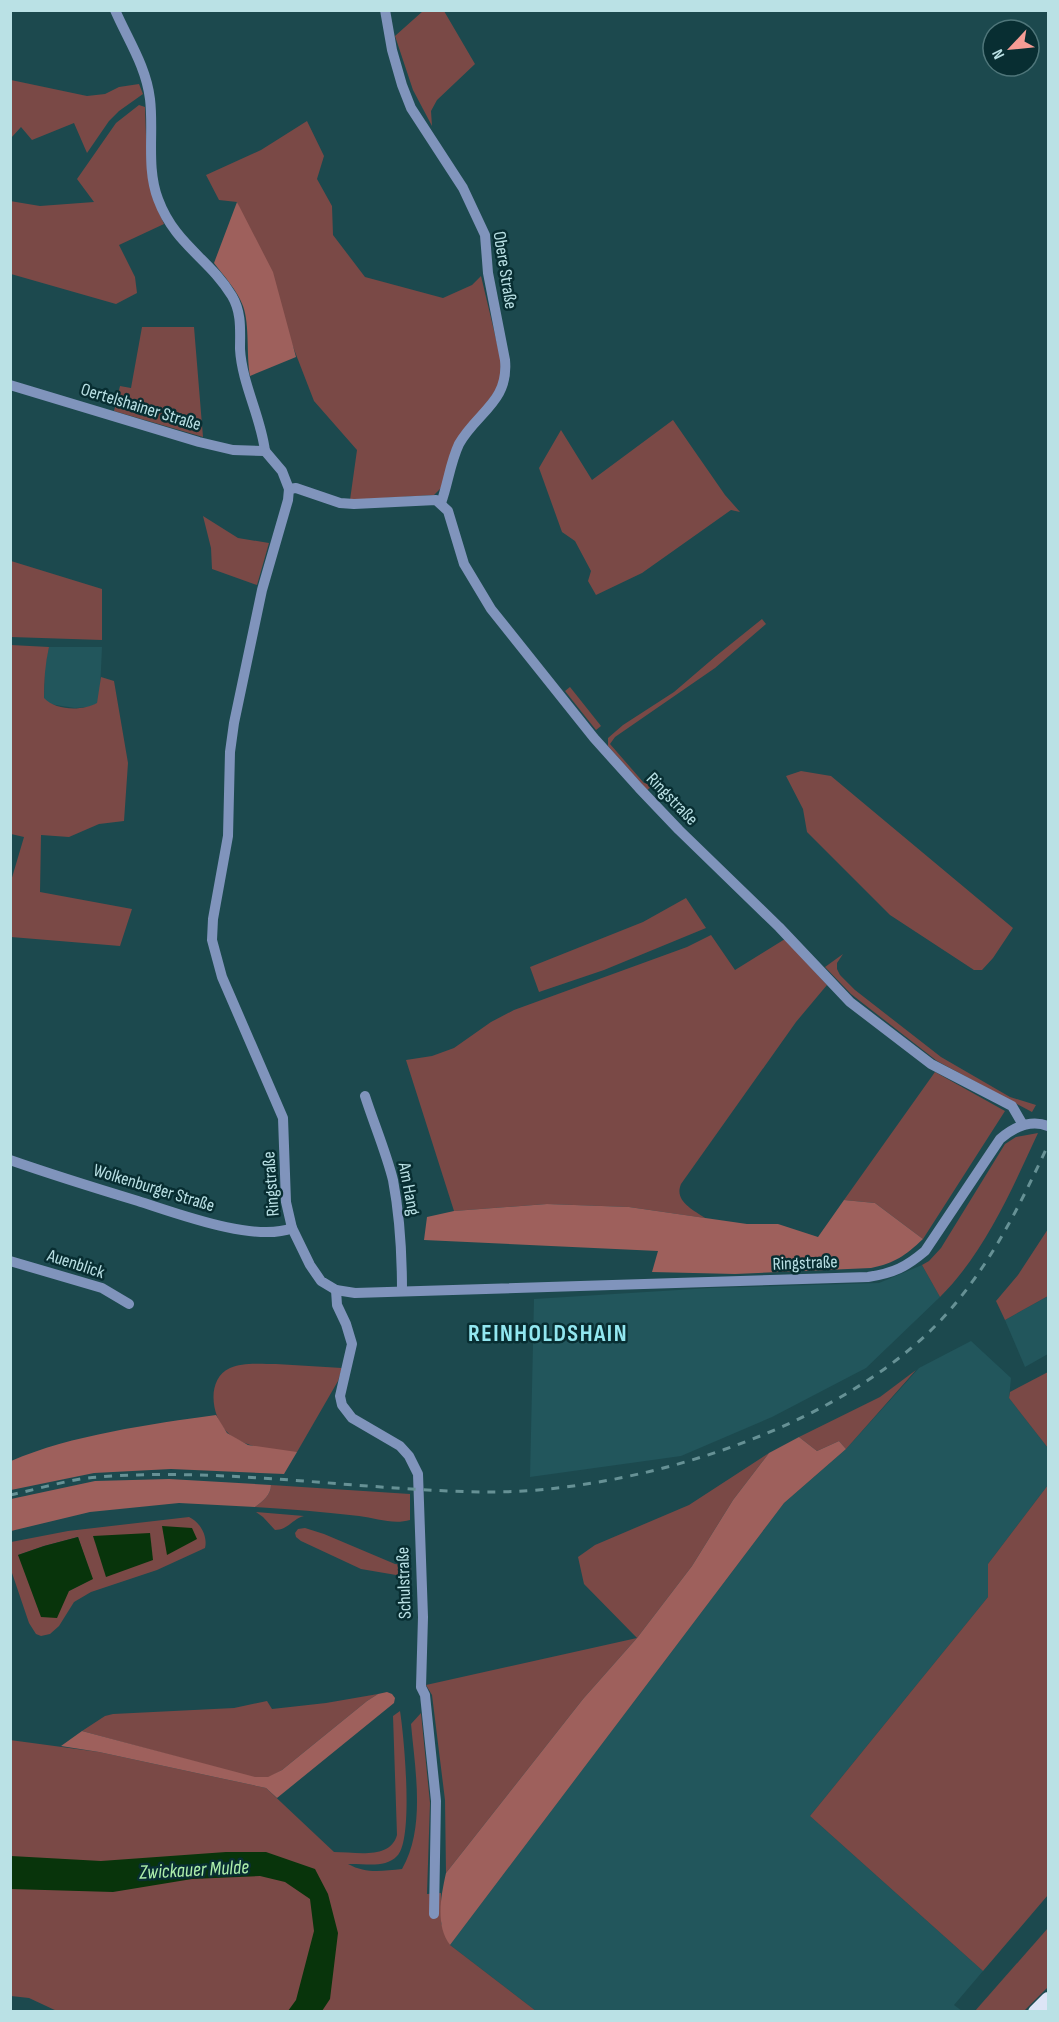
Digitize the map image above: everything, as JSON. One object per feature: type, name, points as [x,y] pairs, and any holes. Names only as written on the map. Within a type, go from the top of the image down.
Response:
[{"type":"main road","points":[[1035,2012],[1048,1999]]},
{"type":"street","points":[[114,10],[143,68],[148,88],[151,110],[151,174],[158,201],[172,228],[215,273],[238,308],[243,368],[262,432],[265,452],[282,471],[289,489],[296,488],[340,503],[436,500],[441,503]]},
{"type":"street","name":"Obere Straße","points":[[385,10],[394,59],[411,108],[463,188],[485,235],[488,273],[505,360],[506,371],[503,387],[459,446],[441,503]]},
{"type":"street","name":"Oertelshainer Straße","points":[[10,385],[199,442],[233,450],[265,452]]},
{"type":"street","name":"Ringstraße","points":[[289,489],[288,500],[261,590],[234,723],[230,752],[228,836],[212,929],[214,952],[222,977],[283,1118],[286,1208],[291,1228],[316,1275],[326,1285],[336,1290],[355,1293],[858,1278],[892,1273],[911,1263],[926,1251],[1000,1139],[1011,1130],[1023,1125],[1012,1106],[931,1064],[850,1002],[779,927],[639,788],[594,738],[491,609],[464,564],[448,511],[441,503]]},
{"type":"street","name":"Am Hang","points":[[365,1096],[392,1177],[396,1196],[401,1246],[402,1291]]},
{"type":"street","points":[[1023,1125],[1034,1123],[1048,1126]]},
{"type":"street","name":"Wolkenburger Straße","points":[[10,1160],[215,1224],[269,1232],[291,1228]]},
{"type":"street","name":"Auenblick","points":[[10,1261],[102,1288],[129,1304]]},
{"type":"street","name":"Schulstraße","points":[[336,1290],[337,1305],[352,1344],[340,1396],[342,1405],[352,1418],[400,1446],[409,1456],[418,1474],[423,1617],[421,1687],[425,1695],[436,1801],[434,1914]]},
{"type":"shaded area","points":[[423,11],[444,11],[475,64],[437,100],[431,111],[432,126],[413,90],[395,36]]},
{"type":"shaded area","points":[[11,80],[87,96],[105,94],[119,87],[139,84],[143,94],[109,121],[87,153],[74,123],[32,140],[21,127],[11,138]]},
{"type":"shaded area","points":[[139,105],[145,107],[147,164],[153,199],[164,224],[119,245],[135,277],[137,293],[116,304],[11,274],[10,201],[40,206],[94,202],[77,179],[116,123]]},
{"type":"shaded area","points":[[307,121],[324,156],[317,179],[332,206],[333,235],[365,277],[443,298],[472,285],[481,276],[501,360],[500,384],[475,419],[442,487],[434,495],[350,500],[357,450],[314,401],[237,202],[219,200],[206,175],[261,150]]},
{"type":"shaded area","points":[[237,202],[273,272],[296,357],[250,376],[243,306],[234,289],[214,263]]},
{"type":"shaded area","points":[[142,327],[194,327],[203,437],[114,411],[120,386],[131,388]]},
{"type":"shaded area","points":[[673,420],[725,495],[740,512],[731,510],[642,573],[596,595],[588,581],[591,571],[575,541],[562,532],[539,468],[561,430],[592,480]]},
{"type":"shaded area","points":[[203,516],[238,538],[269,543],[257,585],[212,569],[211,548]]},
{"type":"shaded area","points":[[11,561],[102,589],[102,640],[11,637]]},
{"type":"shaded area","points":[[762,619],[766,624],[715,668],[615,737],[610,744],[644,783],[655,784],[647,790],[608,746],[608,738],[623,725],[674,692]]},
{"type":"shaded area","points":[[11,645],[49,647],[44,698],[55,705],[70,708],[91,706],[97,703],[101,677],[114,681],[128,763],[124,821],[99,824],[69,837],[41,835],[40,892],[132,909],[120,946],[11,937],[11,881],[24,837],[11,834]]},
{"type":"shaded area","points":[[49,647],[102,647],[100,692],[97,704],[75,708],[49,704],[44,699],[45,664]]},
{"type":"shaded area","points":[[570,687],[601,726],[596,730],[565,691]]},
{"type":"shaded area","points":[[801,771],[831,776],[1013,928],[982,970],[974,970],[890,915],[807,832],[803,809],[786,776]]},
{"type":"shaded area","points":[[686,898],[706,928],[604,970],[539,992],[530,967],[643,922]]},
{"type":"shaded area","points":[[711,935],[735,970],[785,939],[827,985],[796,1022],[681,1184],[679,1190],[682,1200],[705,1218],[629,1207],[547,1204],[454,1211],[406,1060],[432,1056],[454,1048],[491,1022],[514,1010],[687,947]]},
{"type":"shaded area","points":[[843,954],[837,963],[837,969],[855,990],[941,1057],[1010,1097],[1036,1105],[1032,1112],[937,1061],[851,994],[825,967]]},
{"type":"shaded area","points":[[935,1072],[1005,1111],[923,1239],[875,1203],[844,1200]]},
{"type":"shaded area","points":[[1038,1133],[984,1241],[940,1297],[922,1265],[941,1248],[1005,1144],[1016,1137]]},
{"type":"shaded area","points":[[844,1200],[875,1203],[923,1239],[899,1258],[871,1268],[735,1274],[652,1272],[658,1251],[424,1240],[427,1217],[454,1211],[547,1204],[629,1207],[747,1224],[778,1224],[818,1237]]},
{"type":"shaded area","points":[[1048,1229],[1048,1296],[1005,1320],[996,1301],[1018,1275]]},
{"type":"shaded area","points":[[922,1265],[940,1297],[866,1368],[772,1417],[681,1456],[530,1477],[534,1299],[710,1288],[879,1283]]},
{"type":"shaded area","points":[[1048,1296],[1048,1354],[1025,1367],[1005,1320]]},
{"type":"shaded area","points":[[971,1341],[1011,1378],[1009,1398],[1048,1448],[1048,1485],[988,1564],[988,1597],[810,1816],[983,1971],[954,2005],[962,2011],[536,2011],[450,1945],[784,1503],[846,1449],[919,1368]]},
{"type":"shaded area","points":[[276,1364],[342,1368],[338,1381],[297,1452],[270,1450],[250,1445],[227,1432],[217,1417],[214,1389],[222,1373],[240,1365]]},
{"type":"shaded area","points":[[916,1370],[846,1449],[839,1441],[817,1451],[799,1437],[880,1397]]},
{"type":"shaded area","points":[[1048,1372],[1048,1448],[1009,1398],[1010,1392]]},
{"type":"shaded area","points":[[216,1415],[227,1433],[248,1445],[297,1452],[284,1474],[171,1469],[94,1473],[11,1490],[11,1461],[34,1452],[85,1437]]},
{"type":"shaded area","points":[[799,1437],[817,1451],[839,1441],[846,1449],[784,1503],[450,1945],[442,1929],[440,1910],[446,1873],[583,1699],[637,1638],[692,1566],[733,1500],[769,1453]]},
{"type":"shaded area","points":[[769,1453],[733,1500],[692,1566],[637,1638],[584,1584],[578,1557],[595,1545],[689,1505]]},
{"type":"shaded area","points":[[169,1479],[271,1485],[271,1489],[264,1500],[255,1507],[179,1503],[90,1512],[11,1531],[11,1499],[95,1481]]},
{"type":"shaded area","points":[[271,1485],[410,1494],[410,1520],[391,1521],[255,1507],[268,1495]]},
{"type":"shaded area","points":[[1048,1485],[1048,1895],[983,1971],[810,1816],[988,1597],[988,1564]]},
{"type":"shaded area","points":[[256,1512],[304,1516],[275,1530]]},
{"type":"shaded area","points":[[189,1517],[197,1522],[206,1543],[205,1548],[157,1570],[91,1592],[74,1602],[59,1626],[50,1634],[41,1636],[36,1634],[29,1623],[11,1570],[11,1542],[68,1531]],"holes":[[[78,1537],[92,1579],[69,1591],[18,1555]]]},
{"type":"shaded area","points":[[305,1528],[395,1564],[403,1565],[409,1562],[411,1557],[410,1587],[402,1576],[361,1569],[301,1541],[295,1533],[298,1529]]},
{"type":"shaded area","points":[[637,1638],[583,1699],[446,1873],[445,1800],[432,1695],[426,1685]]},
{"type":"shaded area","points":[[387,1692],[395,1698],[394,1703],[277,1798],[266,1788],[61,1746],[82,1731],[255,1777],[268,1777],[282,1770],[367,1701],[378,1694]]},
{"type":"shaded area","points":[[378,1694],[282,1770],[268,1778],[255,1778],[82,1731],[105,1716],[113,1714],[234,1708],[267,1701],[272,1709]]},
{"type":"shaded area","points":[[400,1711],[406,1787],[405,1830],[402,1846],[397,1856],[386,1863],[348,1864],[368,1871],[402,1869],[414,1835],[416,1817],[416,1779],[411,1724],[421,1713],[430,1803],[427,1894],[441,1893],[441,1923],[450,1945],[536,2011],[59,2012],[29,1998],[11,1996],[10,1740],[99,1752],[266,1788],[334,1852],[371,1853],[387,1848],[397,1835],[393,1716]]},
{"type":"shaded area","points":[[1048,1928],[1048,1987],[1024,2011],[975,2011]]},
{"type":"water","points":[[162,1526],[192,1528],[197,1539],[167,1555]]},
{"type":"water","points":[[150,1533],[153,1560],[106,1577],[93,1536]]},
{"type":"water","points":[[78,1537],[93,1579],[69,1591],[57,1618],[41,1617],[18,1555]]},
{"type":"water","name":"Zwickauer Mulde","points":[[226,1852],[266,1852],[315,1869],[328,1894],[338,1933],[330,1999],[322,2011],[288,2011],[296,2000],[314,1931],[310,1899],[285,1882],[260,1876],[192,1879],[113,1892],[11,1889],[11,1856],[101,1861]]},
{"type":"railway","points":[[10,1495],[87,1478],[146,1475],[242,1477],[483,1492],[543,1489],[607,1480],[673,1465],[739,1444],[802,1417],[861,1385],[913,1347],[955,1304],[983,1267],[1018,1207],[1048,1145]]},
{"type":"district","name":"REINHOLDSHAIN","points":[[548,1333]]}]
